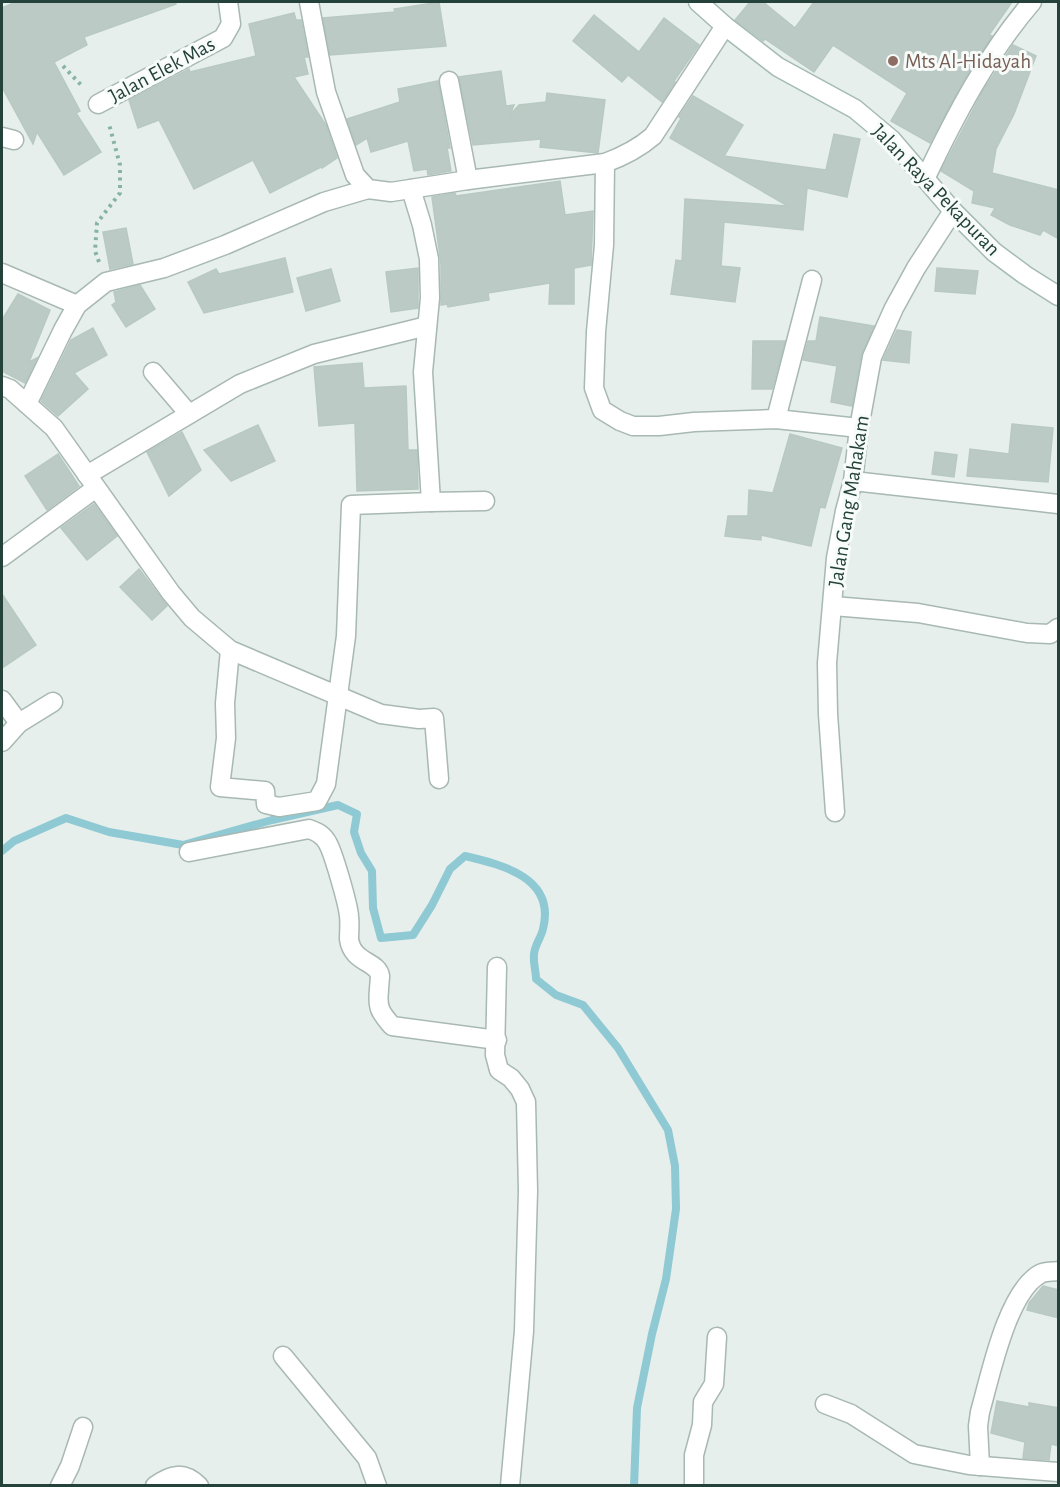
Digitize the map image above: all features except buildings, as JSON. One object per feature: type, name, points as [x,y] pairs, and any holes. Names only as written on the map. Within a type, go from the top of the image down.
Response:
[{"type":"street","name":"Jalan Elek Mas","points":[[98,104],[223,38],[231,24],[228,2]]},
{"type":"street","points":[[309,2],[326,92],[355,175],[368,189]]},
{"type":"street","name":"Jalan Raya Pekapuran","points":[[698,2],[778,67],[855,109],[892,140],[953,211],[994,252],[1024,275],[1059,296]]},
{"type":"street","points":[[926,177],[947,134],[988,63],[1016,20],[1032,2]]},
{"type":"street","points":[[27,404],[77,305],[106,282],[164,268],[225,245],[324,202],[368,189],[391,192],[605,163],[636,150],[653,136],[725,26]]},
{"type":"street","points":[[449,81],[468,180]]},
{"type":"street","points":[[605,163],[604,246],[596,332],[594,388],[602,410],[633,426],[776,420],[859,428]]},
{"type":"street","points":[[411,189],[429,259],[430,298],[423,372],[431,501]]},
{"type":"street","name":"Jalan Gang Mahakam","points":[[835,812],[827,663],[836,558],[853,481],[859,428],[877,347],[894,308],[916,268],[953,211]]},
{"type":"street","points":[[2,273],[77,305]]},
{"type":"street","points":[[776,420],[812,280]]},
{"type":"street","points":[[2,557],[92,481],[189,414],[240,384],[314,354],[427,326]]},
{"type":"street","points":[[153,372],[189,414]]},
{"type":"street","points":[[2,386],[10,389],[54,428],[171,593],[192,618],[230,650],[381,714],[419,719],[434,718],[439,779]]},
{"type":"street","points":[[853,481],[1059,504]]},
{"type":"street","points":[[230,650],[225,704],[226,738],[220,787],[265,791],[266,804],[279,807],[317,801],[326,784],[346,636],[351,506],[431,501],[485,501]]},
{"type":"street","points":[[833,606],[918,614],[1028,633],[1050,634],[1059,628]]},
{"type":"street","points":[[2,700],[19,723]]},
{"type":"street","points":[[2,742],[19,723],[52,702]]},
{"type":"street","points":[[189,852],[309,829],[320,833],[328,843],[349,914],[349,940],[352,950],[361,960],[374,966],[380,974],[377,1005],[382,1016],[392,1026],[497,1040]]},
{"type":"street","points":[[497,967],[495,1055],[499,1070],[511,1078],[520,1089],[526,1102],[528,1191],[524,1331],[510,1485]]},
{"type":"street","points":[[980,1466],[978,1425],[980,1412],[1004,1329],[1026,1287],[1040,1274],[1059,1271]]},
{"type":"street","points":[[694,1485],[694,1455],[702,1425],[703,1402],[714,1384],[717,1337]]},
{"type":"street","points":[[283,1356],[367,1458],[377,1485]]},
{"type":"street","points":[[825,1404],[851,1414],[914,1454],[980,1466],[1059,1472]]},
{"type":"street","points":[[60,1485],[70,1466],[83,1426]]},
{"type":"street","points":[[155,1485],[177,1474],[187,1476],[199,1485]]},
{"type":"path","points":[[63,66],[106,112],[120,165],[120,193],[97,223],[95,251],[106,282]]},
{"type":"waterway","points":[[2,851],[14,841],[66,818],[109,832],[183,845],[272,820],[338,805],[357,814],[354,832],[361,853],[372,871],[373,908],[381,938],[413,935],[432,905],[450,869],[465,856],[510,870],[534,886],[542,897],[545,912],[543,929],[534,952],[536,979],[556,995],[583,1005],[618,1048],[668,1130],[675,1166],[676,1209],[666,1279],[637,1408],[634,1486]]},
{"type":"place","name":"Mts Al-Hidayah","points":[[893,61]]}]
